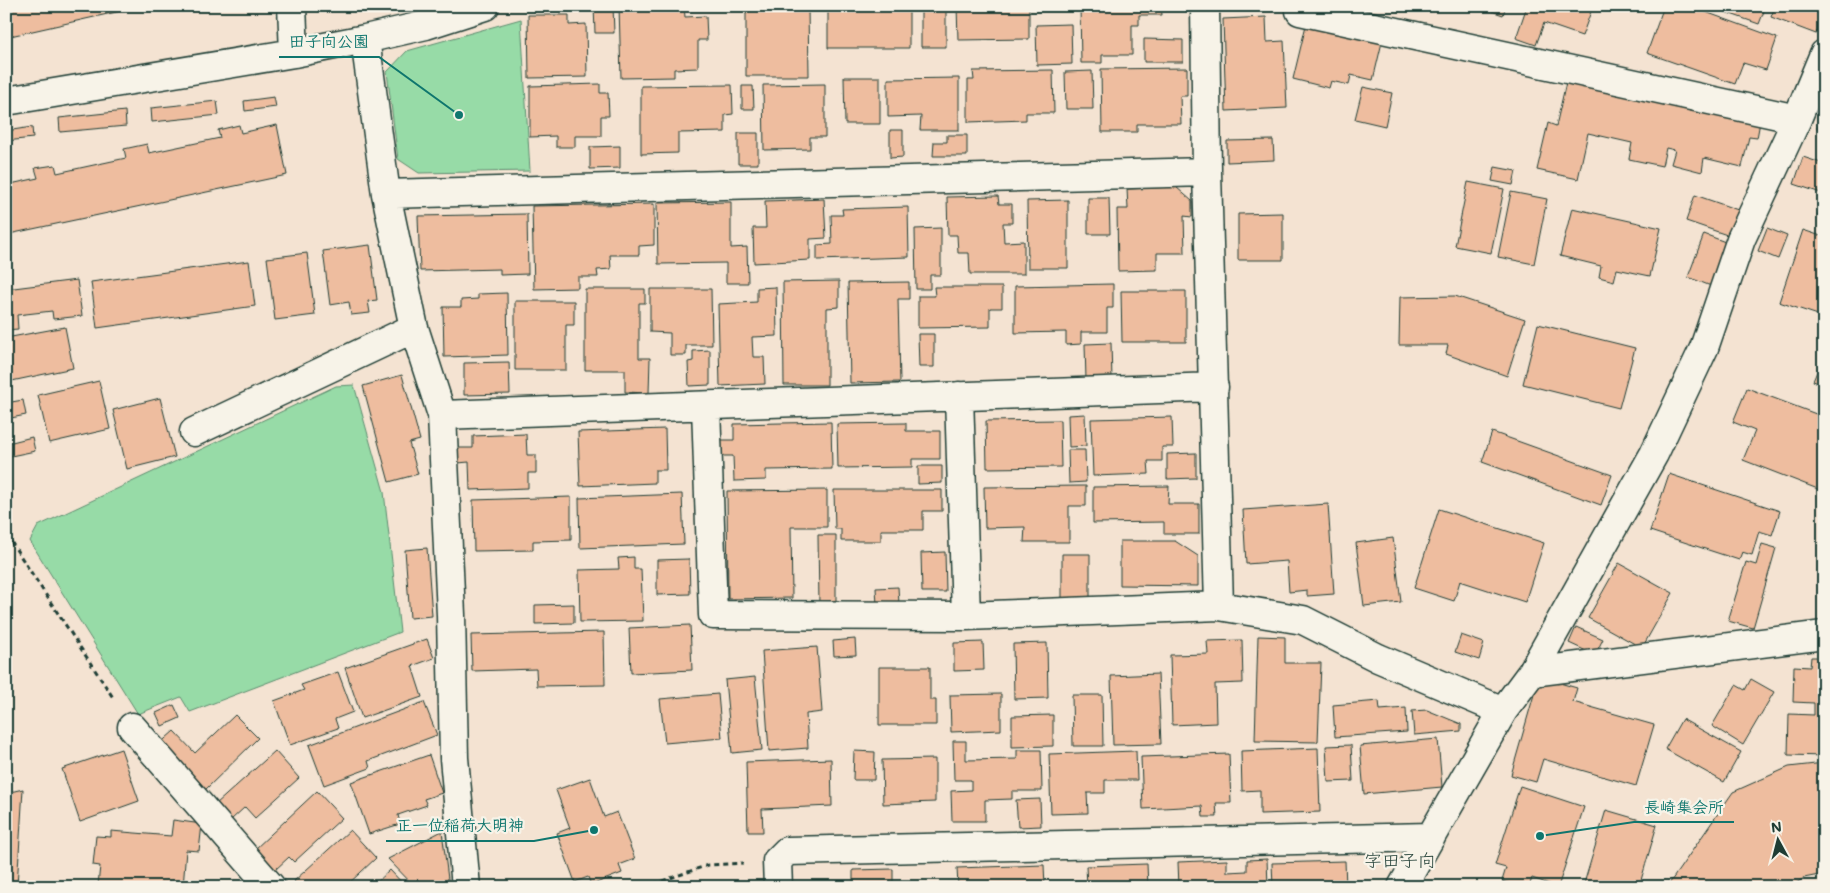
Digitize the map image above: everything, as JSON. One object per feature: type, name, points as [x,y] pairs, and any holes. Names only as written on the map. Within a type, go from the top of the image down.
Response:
[{"type":"street","points":[[292,6],[294,53]]},
{"type":"street","points":[[6,101],[294,53],[365,39],[426,25],[485,6]]},
{"type":"street","points":[[1205,6],[1207,172],[1219,606]]},
{"type":"street","points":[[1300,11],[1797,119]]},
{"type":"street","points":[[365,39],[386,194],[414,328],[442,415],[451,615],[454,758],[466,887]]},
{"type":"street","points":[[1402,887],[1503,711],[1532,672],[1654,454],[1704,348],[1741,239],[1797,119],[1824,54]]},
{"type":"street","points":[[386,194],[1207,172]]},
{"type":"street","points":[[194,432],[414,328]]},
{"type":"street","points":[[442,415],[1214,386]]},
{"type":"street","points":[[960,396],[966,616]]},
{"type":"street","points":[[706,406],[713,615],[966,616],[1219,606],[1303,620],[1378,658],[1503,711]]},
{"type":"street","points":[[1532,672],[1824,636]]},
{"type":"street","points":[[132,727],[272,887]]},
{"type":"street","points":[[777,874],[787,851],[1430,837]]},
{"type":"path","points":[[6,534],[132,727]]},
{"type":"path","points":[[645,887],[708,865],[777,874]]},
{"type":"green space","points":[[521,19],[530,171],[419,173],[398,159],[387,72],[407,51]]},
{"type":"green space","points":[[354,385],[384,492],[400,632],[190,712],[181,697],[138,714],[30,541],[38,526],[336,386]]},
{"type":"building","points":[[6,6],[143,6],[6,37]]},
{"type":"building","points":[[594,6],[613,6],[614,33],[595,33]]},
{"type":"building","points":[[619,6],[684,6],[685,17],[706,16],[707,40],[698,40],[698,68],[674,69],[674,77],[621,78]]},
{"type":"building","points":[[828,6],[909,6],[909,48],[828,48]]},
{"type":"building","points":[[957,6],[1029,6],[1029,39],[958,40]]},
{"type":"building","points":[[1080,6],[1161,6],[1162,15],[1139,15],[1139,25],[1132,25],[1132,55],[1102,55],[1102,63],[1081,63]]},
{"type":"building","points":[[1477,6],[1506,6],[1503,15]]},
{"type":"building","points":[[1527,6],[1593,6],[1582,36],[1544,23],[1536,45],[1516,38]]},
{"type":"building","points":[[1664,6],[1689,6],[1777,38],[1766,70],[1743,63],[1735,84],[1647,53]]},
{"type":"building","points":[[1708,6],[1766,6],[1759,24]]},
{"type":"building","points":[[1775,6],[1824,6],[1824,15],[1816,34],[1771,17]]},
{"type":"building","points":[[921,7],[946,7],[946,47],[921,47]]},
{"type":"building","points":[[808,9],[809,76],[746,76],[746,10]]},
{"type":"building","points":[[528,15],[569,15],[569,25],[586,24],[587,77],[529,78]]},
{"type":"building","points":[[1266,17],[1267,42],[1284,41],[1287,108],[1226,111],[1223,19]]},
{"type":"building","points":[[1307,21],[1383,38],[1373,80],[1351,75],[1349,85],[1331,81],[1329,88],[1293,79]]},
{"type":"building","points":[[1071,24],[1072,64],[1037,65],[1036,25]]},
{"type":"building","points":[[1144,39],[1183,40],[1183,62],[1144,62]]},
{"type":"building","points":[[1187,68],[1187,96],[1180,96],[1181,124],[1137,124],[1137,132],[1102,132],[1101,69]]},
{"type":"building","points":[[1053,70],[1054,113],[1026,113],[1026,120],[968,122],[968,80],[974,80],[973,71]]},
{"type":"building","points":[[1092,71],[1093,109],[1066,109],[1065,72]]},
{"type":"building","points":[[844,77],[880,77],[880,124],[845,124]]},
{"type":"building","points":[[959,78],[959,130],[920,130],[921,116],[888,117],[888,79]]},
{"type":"building","points":[[1567,78],[1760,122],[1757,138],[1749,137],[1742,167],[1704,158],[1702,172],[1671,164],[1675,150],[1666,148],[1662,166],[1629,159],[1632,143],[1588,133],[1578,179],[1537,170],[1548,123],[1556,126]]},
{"type":"building","points":[[600,84],[600,93],[608,93],[609,116],[601,116],[601,136],[575,136],[575,147],[556,147],[556,136],[530,137],[530,86]]},
{"type":"building","points":[[825,84],[825,137],[810,137],[810,149],[764,150],[763,85]]},
{"type":"building","points":[[732,85],[733,114],[725,115],[725,132],[678,133],[678,153],[641,154],[641,86]]},
{"type":"building","points":[[742,86],[753,86],[754,109],[742,109]]},
{"type":"building","points":[[1363,87],[1392,93],[1385,126],[1355,119]]},
{"type":"building","points":[[274,97],[276,107],[245,111],[244,101]]},
{"type":"building","points":[[217,101],[219,115],[152,122],[151,108]]},
{"type":"building","points":[[1824,107],[1824,130],[1817,128]]},
{"type":"building","points":[[125,111],[126,126],[60,132],[59,118]]},
{"type":"building","points":[[239,125],[241,133],[277,125],[287,175],[9,234],[6,222],[6,185],[38,178],[35,168],[55,165],[57,173],[126,158],[124,149],[147,144],[149,153],[220,138],[218,130]]},
{"type":"building","points":[[32,127],[33,138],[6,141],[6,131]]},
{"type":"building","points":[[890,130],[903,130],[903,157],[890,158]]},
{"type":"building","points":[[738,133],[758,133],[758,164],[738,164]]},
{"type":"building","points":[[947,135],[967,135],[967,156],[933,156],[934,142],[947,142]]},
{"type":"building","points":[[1273,140],[1274,160],[1227,162],[1227,141]]},
{"type":"building","points":[[620,146],[620,168],[590,169],[590,147]]},
{"type":"building","points":[[1803,157],[1824,164],[1824,194],[1794,184]]},
{"type":"building","points":[[1495,167],[1516,171],[1513,185],[1492,181]]},
{"type":"building","points":[[1468,182],[1504,189],[1491,253],[1455,246]]},
{"type":"building","points":[[1176,187],[1192,201],[1192,217],[1184,216],[1185,253],[1157,253],[1157,270],[1118,271],[1117,209],[1128,209],[1127,189]]},
{"type":"building","points":[[1511,192],[1547,199],[1534,264],[1498,257]]},
{"type":"building","points":[[1695,195],[1738,210],[1730,236],[1686,221]]},
{"type":"building","points":[[998,196],[999,204],[1012,204],[1012,223],[1003,223],[1004,242],[1024,241],[1024,274],[970,274],[969,253],[958,253],[957,235],[948,235],[947,197]]},
{"type":"building","points":[[1824,197],[1824,218],[1817,216]]},
{"type":"building","points":[[1088,198],[1109,198],[1110,234],[1088,234]]},
{"type":"building","points":[[824,199],[826,238],[810,239],[810,260],[754,263],[753,228],[766,228],[765,201]]},
{"type":"building","points":[[1068,200],[1068,268],[1028,268],[1027,201]]},
{"type":"building","points":[[731,202],[731,248],[747,247],[748,283],[726,283],[726,263],[658,264],[657,203]]},
{"type":"building","points":[[654,204],[654,245],[639,246],[639,255],[610,255],[611,269],[597,270],[598,277],[578,277],[578,288],[534,289],[532,206]]},
{"type":"building","points":[[908,207],[909,257],[817,260],[817,245],[832,244],[831,215],[843,215],[842,209]]},
{"type":"building","points":[[1572,208],[1661,228],[1650,276],[1617,269],[1614,281],[1599,277],[1601,266],[1560,256]]},
{"type":"building","points":[[1283,213],[1283,260],[1238,260],[1238,214]]},
{"type":"building","points":[[527,214],[528,274],[500,275],[500,269],[420,271],[418,216]]},
{"type":"building","points":[[941,228],[941,275],[930,275],[930,289],[916,289],[915,229]]},
{"type":"building","points":[[1767,228],[1787,236],[1778,259],[1758,251]]},
{"type":"building","points":[[1803,230],[1824,237],[1824,317],[1779,302]]},
{"type":"building","points":[[1704,234],[1728,243],[1711,286],[1688,277]]},
{"type":"building","points":[[370,245],[377,300],[368,301],[370,313],[351,315],[349,302],[330,305],[323,251]]},
{"type":"building","points":[[307,253],[315,315],[275,320],[267,258]]},
{"type":"building","points":[[249,261],[255,306],[97,328],[91,282]]},
{"type":"building","points":[[77,280],[82,316],[53,319],[52,311],[17,315],[18,329],[6,330],[6,289]]},
{"type":"building","points":[[839,281],[839,307],[827,308],[827,385],[784,385],[783,282]]},
{"type":"building","points":[[909,282],[909,299],[898,299],[900,382],[850,383],[848,283]]},
{"type":"building","points":[[1113,284],[1113,308],[1107,308],[1107,332],[1081,332],[1081,344],[1066,345],[1066,332],[1015,333],[1015,286]]},
{"type":"building","points":[[776,287],[777,336],[752,337],[753,357],[764,357],[765,384],[720,386],[718,304],[757,302],[757,288]]},
{"type":"building","points":[[934,287],[1002,287],[1002,308],[990,308],[990,327],[918,328],[918,296],[935,296]]},
{"type":"building","points":[[585,289],[645,289],[645,303],[639,303],[639,358],[650,358],[649,393],[625,392],[625,370],[585,370]]},
{"type":"building","points":[[650,289],[711,289],[712,345],[686,345],[686,355],[670,355],[670,333],[650,332]]},
{"type":"building","points":[[1121,291],[1186,291],[1186,342],[1122,342]]},
{"type":"building","points":[[507,293],[508,355],[444,357],[443,307],[461,307],[461,300],[478,299],[478,294]]},
{"type":"building","points":[[1455,296],[1525,319],[1507,376],[1446,354],[1448,345],[1399,345],[1400,297]]},
{"type":"building","points":[[515,301],[574,301],[574,325],[566,325],[566,370],[515,370]]},
{"type":"building","points":[[1538,324],[1635,348],[1619,408],[1523,384]]},
{"type":"building","points":[[65,327],[73,368],[7,382],[6,338]]},
{"type":"building","points":[[918,334],[934,334],[934,367],[919,367]]},
{"type":"building","points":[[1111,343],[1112,380],[1086,380],[1085,344]]},
{"type":"building","points":[[710,350],[710,385],[689,386],[688,362],[693,361],[693,351]]},
{"type":"building","points":[[1824,355],[1824,385],[1813,381]]},
{"type":"building","points":[[509,362],[510,394],[464,395],[464,363]]},
{"type":"building","points":[[402,375],[420,440],[409,443],[418,474],[389,482],[363,386]]},
{"type":"building","points":[[99,381],[110,429],[49,443],[38,395]]},
{"type":"building","points":[[1747,388],[1824,417],[1823,491],[1743,460],[1755,431],[1733,422]]},
{"type":"building","points":[[160,398],[175,457],[127,469],[113,410]]},
{"type":"building","points":[[23,400],[26,415],[6,419],[6,403]]},
{"type":"building","points":[[1085,414],[1086,446],[1069,447],[1068,415]]},
{"type":"building","points":[[1172,417],[1173,447],[1162,447],[1162,461],[1148,461],[1149,474],[1093,476],[1091,419]]},
{"type":"building","points":[[1060,420],[1061,467],[987,468],[986,421]]},
{"type":"building","points":[[831,422],[832,469],[766,470],[766,480],[734,481],[733,456],[721,456],[721,440],[734,440],[734,424]]},
{"type":"building","points":[[906,423],[906,431],[940,431],[940,459],[912,459],[912,467],[838,468],[837,424]]},
{"type":"building","points":[[665,429],[666,470],[655,470],[655,483],[580,486],[578,432]]},
{"type":"building","points":[[1492,432],[1612,475],[1601,505],[1482,462]]},
{"type":"building","points":[[526,434],[527,455],[536,455],[536,473],[528,473],[528,488],[470,490],[469,462],[458,463],[458,448],[473,448],[473,436]]},
{"type":"building","points":[[32,437],[35,451],[11,456],[8,443]]},
{"type":"building","points":[[1068,450],[1085,450],[1086,482],[1069,483]]},
{"type":"building","points":[[1196,453],[1196,478],[1167,479],[1167,454]]},
{"type":"building","points":[[918,466],[942,466],[942,483],[918,484]]},
{"type":"building","points":[[1669,474],[1780,511],[1772,535],[1759,531],[1752,555],[1742,552],[1739,560],[1650,531]]},
{"type":"building","points":[[1086,486],[1086,506],[1069,506],[1069,542],[1024,542],[1025,527],[985,528],[984,487]]},
{"type":"building","points":[[1169,486],[1168,504],[1199,504],[1199,534],[1164,534],[1164,522],[1093,523],[1093,487]]},
{"type":"building","points":[[827,490],[827,527],[791,527],[792,598],[728,599],[727,491]]},
{"type":"building","points":[[834,490],[942,490],[942,511],[923,511],[923,530],[881,530],[881,541],[841,541],[841,529],[835,529]]},
{"type":"building","points":[[682,494],[684,544],[580,548],[579,498]]},
{"type":"building","points":[[571,497],[571,540],[533,541],[533,550],[474,551],[473,500]]},
{"type":"building","points":[[1328,504],[1334,594],[1307,596],[1307,590],[1289,592],[1287,561],[1246,564],[1243,510]]},
{"type":"building","points":[[1439,509],[1544,543],[1525,602],[1460,581],[1454,601],[1414,588]]},
{"type":"building","points":[[818,535],[836,535],[836,605],[819,605]]},
{"type":"building","points":[[1393,538],[1401,602],[1364,606],[1356,543]]},
{"type":"building","points":[[1120,541],[1175,541],[1198,556],[1198,586],[1120,585]]},
{"type":"building","points":[[1762,544],[1776,548],[1753,628],[1728,621],[1746,562],[1756,565]]},
{"type":"building","points":[[427,548],[432,616],[410,618],[405,550]]},
{"type":"building","points":[[945,552],[946,592],[922,592],[921,553]]},
{"type":"building","points":[[1062,554],[1090,554],[1090,599],[1062,599]]},
{"type":"building","points":[[634,557],[634,569],[641,569],[643,621],[580,622],[579,570],[619,569],[618,558]]},
{"type":"building","points":[[689,559],[690,594],[657,595],[657,560]]},
{"type":"building","points":[[1619,563],[1673,593],[1642,648],[1588,618]]},
{"type":"building","points":[[898,587],[899,604],[877,605],[876,588]]},
{"type":"building","points":[[574,604],[574,623],[535,624],[535,605]]},
{"type":"building","points":[[690,625],[692,670],[631,673],[629,628]]},
{"type":"building","points":[[1576,627],[1603,639],[1595,655],[1569,643]]},
{"type":"building","points":[[604,632],[605,685],[537,686],[536,669],[472,671],[471,635]]},
{"type":"building","points":[[1461,635],[1484,643],[1479,660],[1455,652]]},
{"type":"building","points":[[1258,636],[1285,637],[1285,663],[1321,663],[1318,742],[1255,741]]},
{"type":"building","points":[[427,639],[434,658],[412,666],[422,697],[362,718],[345,668]]},
{"type":"building","points":[[855,639],[856,655],[834,656],[833,641]]},
{"type":"building","points":[[1242,640],[1243,683],[1215,684],[1216,723],[1172,725],[1170,655],[1208,654],[1207,641]]},
{"type":"building","points":[[983,642],[984,670],[954,671],[954,643]]},
{"type":"building","points":[[1047,643],[1048,698],[1014,699],[1013,644]]},
{"type":"building","points":[[817,647],[822,712],[806,714],[808,748],[769,751],[762,651]]},
{"type":"building","points":[[1811,657],[1824,657],[1824,756],[1788,755],[1789,714],[1814,715],[1814,703],[1793,702],[1794,666],[1810,667]]},
{"type":"building","points":[[879,667],[930,667],[930,700],[936,700],[936,725],[879,725]]},
{"type":"building","points":[[338,672],[353,712],[335,719],[338,728],[290,745],[274,701],[304,690],[301,685]]},
{"type":"building","points":[[1158,674],[1161,744],[1113,745],[1111,676]]},
{"type":"building","points":[[755,677],[762,750],[732,753],[725,680]]},
{"type":"building","points":[[1539,677],[1577,688],[1573,702],[1654,725],[1636,786],[1543,759],[1536,782],[1511,775]]},
{"type":"building","points":[[1751,679],[1774,692],[1743,745],[1712,726],[1736,685],[1745,690]]},
{"type":"building","points":[[718,694],[722,738],[665,743],[660,699]]},
{"type":"building","points":[[1001,694],[1001,730],[951,732],[950,695]]},
{"type":"building","points":[[1072,695],[1102,695],[1103,746],[1073,746]]},
{"type":"building","points":[[1379,701],[1380,710],[1406,708],[1407,732],[1335,737],[1333,705]]},
{"type":"building","points":[[424,702],[437,735],[368,761],[370,768],[324,785],[309,745]]},
{"type":"building","points":[[174,705],[180,718],[162,726],[156,713]]},
{"type":"building","points":[[1427,710],[1461,724],[1461,731],[1414,735],[1412,711]]},
{"type":"building","points":[[235,715],[258,738],[203,792],[157,746],[174,731],[195,753]]},
{"type":"building","points":[[1053,715],[1053,746],[1012,747],[1012,716]]},
{"type":"building","points":[[1682,719],[1741,752],[1724,782],[1665,749]]},
{"type":"building","points":[[1438,739],[1442,787],[1364,794],[1360,746]]},
{"type":"building","points":[[953,741],[966,741],[966,760],[1017,759],[1017,750],[1041,750],[1042,791],[1012,791],[1012,799],[985,800],[985,821],[952,821],[951,791],[971,790],[971,780],[954,780]]},
{"type":"building","points":[[1351,745],[1353,781],[1328,782],[1326,746]]},
{"type":"building","points":[[1318,748],[1320,812],[1260,814],[1260,790],[1242,791],[1241,751]]},
{"type":"building","points":[[121,749],[139,801],[80,822],[62,769]]},
{"type":"building","points":[[275,751],[299,778],[255,818],[245,807],[231,820],[216,804]]},
{"type":"building","points":[[854,751],[875,752],[874,780],[853,780]]},
{"type":"building","points":[[1136,751],[1137,780],[1105,780],[1105,793],[1087,793],[1088,813],[1051,814],[1049,754]]},
{"type":"building","points":[[1229,754],[1231,803],[1216,803],[1217,817],[1203,817],[1202,806],[1143,809],[1141,757]]},
{"type":"building","points":[[429,755],[442,793],[424,799],[427,805],[398,815],[400,824],[369,834],[351,782]]},
{"type":"building","points":[[831,759],[832,806],[762,809],[763,832],[748,832],[746,762]]},
{"type":"building","points":[[935,759],[935,802],[883,804],[882,760]]},
{"type":"building","points":[[1824,763],[1824,874],[1804,878],[1790,887],[1750,887],[1743,881],[1738,887],[1675,887],[1669,884],[1733,792],[1789,767]]},
{"type":"building","points":[[590,778],[604,817],[617,812],[635,859],[619,865],[622,873],[591,885],[588,877],[575,882],[557,833],[570,828],[556,790]]},
{"type":"building","points":[[1520,786],[1584,807],[1558,887],[1532,878],[1529,887],[1519,887],[1502,881],[1506,868],[1495,865]]},
{"type":"building","points":[[23,789],[17,886],[6,885],[6,793]]},
{"type":"building","points":[[317,791],[342,818],[294,862],[289,857],[275,870],[255,849]]},
{"type":"building","points":[[1040,799],[1041,826],[1018,827],[1016,800]]},
{"type":"building","points":[[1606,810],[1657,825],[1639,887],[1583,887]]},
{"type":"building","points":[[173,820],[202,824],[199,851],[186,850],[183,887],[98,885],[100,866],[93,865],[96,836],[111,837],[111,831],[171,836]]},
{"type":"building","points":[[350,830],[376,858],[345,887],[300,887],[294,881]]},
{"type":"building","points":[[442,831],[449,887],[415,887],[388,859]]},
{"type":"building","points":[[1267,859],[1268,887],[1179,887],[1178,862],[1227,860],[1227,872],[1247,871],[1247,860]]},
{"type":"building","points":[[1345,861],[1346,887],[1273,887],[1272,863]]},
{"type":"building","points":[[1147,864],[1148,887],[1087,887],[1086,866]]},
{"type":"building","points":[[1044,865],[1045,887],[958,887],[957,868]]},
{"type":"building","points":[[893,869],[893,887],[853,887],[853,870]]},
{"type":"building","points":[[390,870],[406,887],[372,887]]},
{"type":"place","name":"田子向公園","points":[[459,115]]},
{"type":"place","name":"正一位稲荷大明神","points":[[594,830]]},
{"type":"place","name":"長崎集会所","points":[[1540,836]]},
{"type":"district","name":"字田子向","points":[[1400,860]]}]
